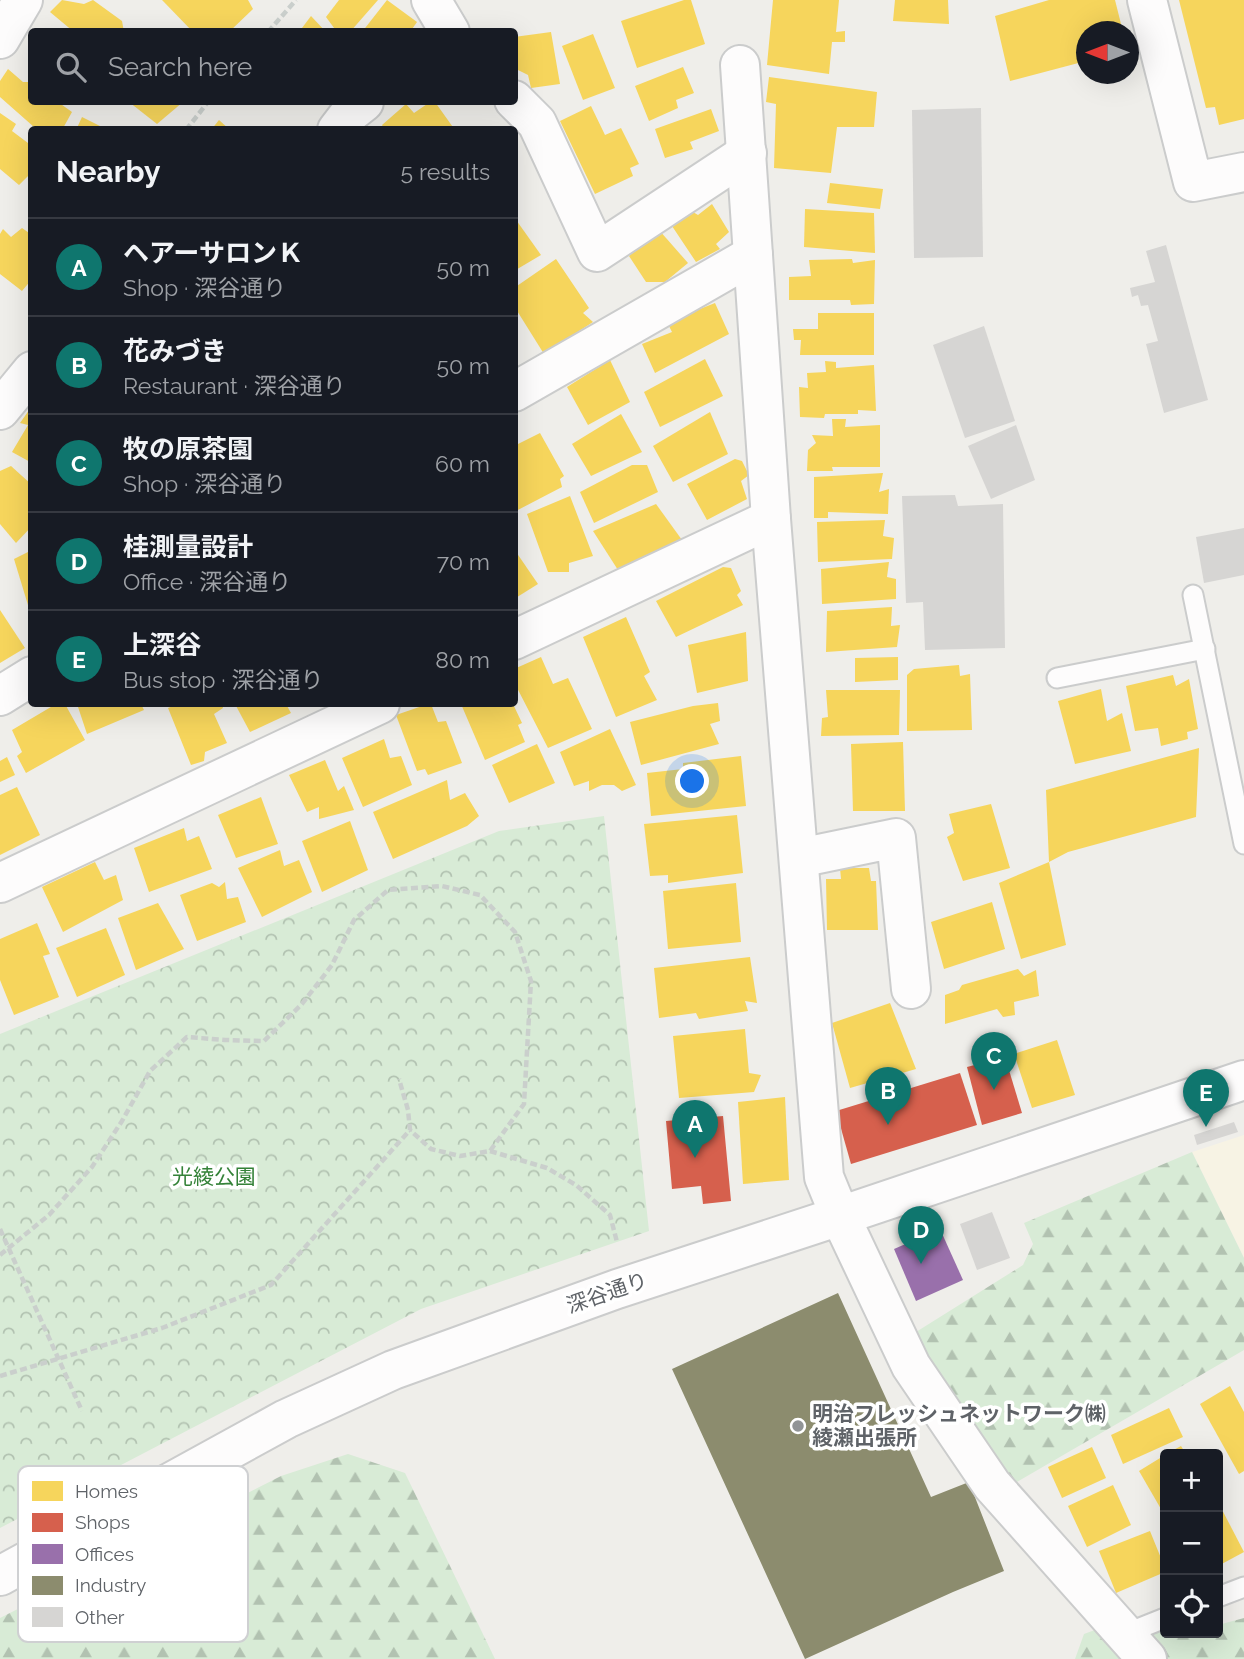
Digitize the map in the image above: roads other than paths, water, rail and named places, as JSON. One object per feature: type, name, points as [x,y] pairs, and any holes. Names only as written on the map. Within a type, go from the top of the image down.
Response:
[{"type":"street","points":[[0,38],[23,0]]},
{"type":"street","points":[[431,0],[447,28]]},
{"type":"street","points":[[1147,0],[1193,182],[1244,172]]},
{"type":"street","points":[[740,65],[771,519],[824,1177],[911,1366],[992,1485],[1136,1646]]},
{"type":"street","points":[[518,104],[537,123],[597,252],[747,153]]},
{"type":"street","points":[[340,126],[360,105]]},
{"type":"street","points":[[518,390],[753,255]]},
{"type":"street","points":[[0,410],[28,376]]},
{"type":"street","points":[[518,638],[771,519]]},
{"type":"street","points":[[0,696],[28,678]]},
{"type":"street","points":[[0,883],[374,707]]},
{"type":"street","points":[[799,858],[896,838],[911,989]]},
{"type":"street","name":"深谷通り","points":[[200,1466],[286,1419],[393,1370],[617,1289],[1244,1080]]},
{"type":"street","name":"深谷通り","points":[[0,1576],[18,1566]]},
{"type":"lane","points":[[1193,595],[1240,802],[1244,844]]},
{"type":"lane","points":[[1057,678],[1205,649]]},
{"type":"lane","points":[[1223,1595],[1244,1587]]},
{"type":"lane","points":[[1136,1646],[1160,1623]]},
{"type":"place","name":"牧の原茶園","points":[[994,1090]]},
{"type":"place","name":"花みづき","points":[[888,1125]]},
{"type":"place","name":"上深谷","points":[[1206,1127]]},
{"type":"place","name":"ヘアーサロンＫ","points":[[695,1158]]},
{"type":"place","name":"桂測量設計","points":[[921,1264]]},
{"type":"place","name":"明治フレッシュネットワーク㈱ 綾瀬出張所","points":[[798,1426]]},
{"type":"park label","name":"光綾公園","points":[[214,1177]]}]
